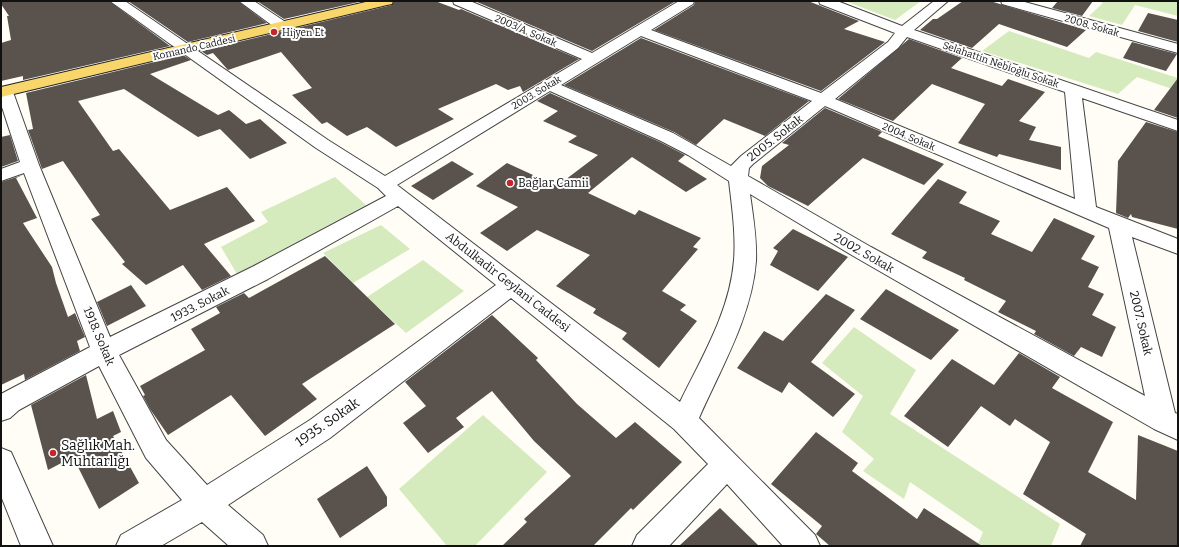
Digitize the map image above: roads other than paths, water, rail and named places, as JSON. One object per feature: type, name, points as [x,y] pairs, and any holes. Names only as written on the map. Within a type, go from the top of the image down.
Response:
[{"type":"main road","name":"Komando Caddesi","points":[[3,92],[387,1]]},
{"type":"street","name":"Abdulkadir Geylani Caddesi","points":[[116,1],[322,144],[392,190],[684,421],[727,464],[804,546]]},
{"type":"street","points":[[245,1],[282,26]]},
{"type":"street","name":"2003/A. Sokak","points":[[460,1],[592,58]]},
{"type":"street","name":"2003. Sokak","points":[[392,190],[548,85],[688,1]]},
{"type":"street","name":"Selahattin Nebioğlu Sokak","points":[[825,1],[904,31],[1178,126]]},
{"type":"street","name":"2005. Sokak","points":[[738,178],[740,167],[747,160],[893,45],[904,31],[942,1]]},
{"type":"street","name":"2008. Sokak","points":[[1007,1],[1178,49]]},
{"type":"street","name":"2004. Sokak","points":[[638,30],[824,100],[1086,211],[1178,247]]},
{"type":"street","name":"2002. Sokak","points":[[548,85],[694,150],[775,201],[870,256],[1171,425]]},
{"type":"street","points":[[1073,89],[1086,211]]},
{"type":"street","name":"1918. Sokak","points":[[3,92],[30,165],[104,351],[156,449],[204,504],[252,546]]},
{"type":"street","points":[[1,175],[30,165]]},
{"type":"street","points":[[684,421],[731,321],[739,292],[744,261],[745,236],[738,178]]},
{"type":"street","name":"1933. Sokak","points":[[1,410],[10,402],[104,351],[260,273],[392,190]]},
{"type":"street","name":"2007. Sokak","points":[[1119,224],[1171,425]]},
{"type":"street","name":"1935. Sokak","points":[[132,546],[204,504],[320,429],[512,285]]},
{"type":"street","points":[[1,461],[37,546]]},
{"type":"street","points":[[648,546],[727,464]]},
{"type":"place","name":"Hijyen Et","points":[[274,32]]},
{"type":"place","name":"Bağlar Camii","points":[[510,183]]},
{"type":"place","name":"Sağlık Mah. Muhtarlığı","points":[[53,453]]}]
